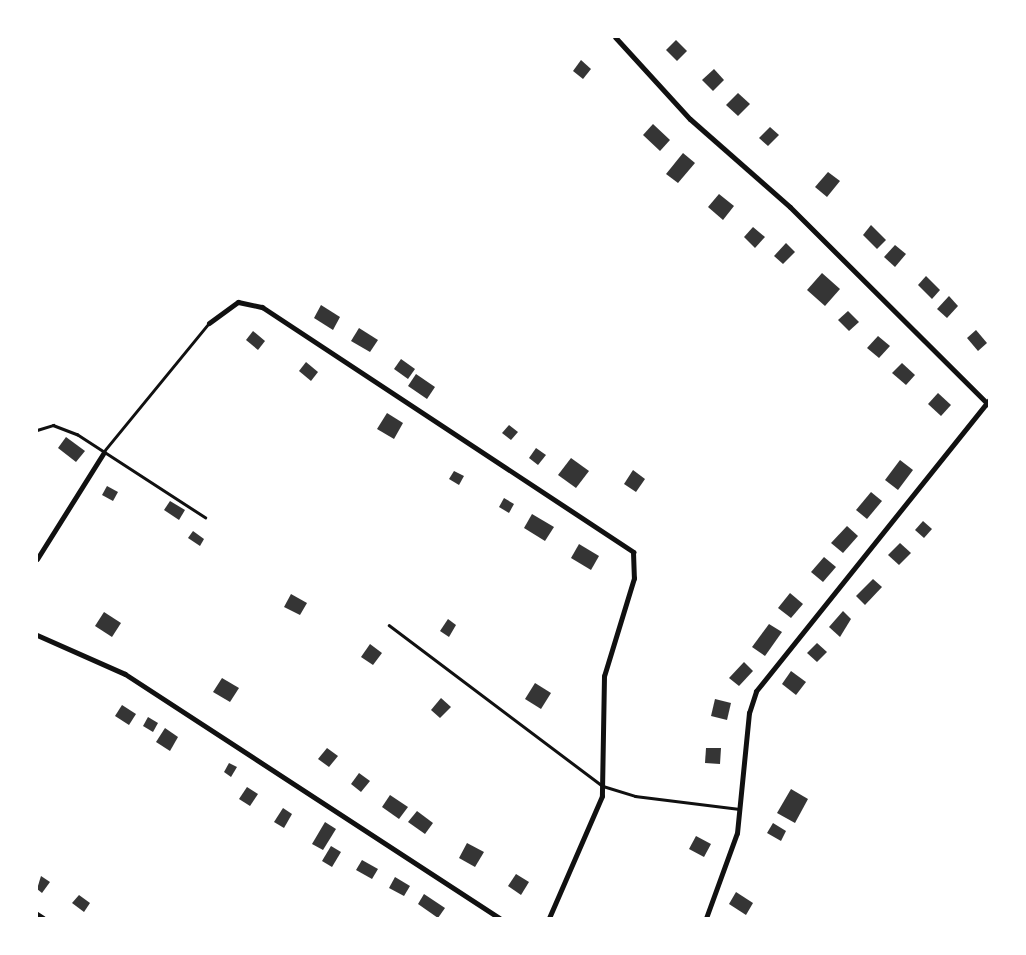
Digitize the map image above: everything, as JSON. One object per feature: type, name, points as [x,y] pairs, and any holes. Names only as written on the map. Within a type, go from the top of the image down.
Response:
[{"type":"street","points":[[615,37],[690,119],[790,207],[989,403],[756,691],[749,713],[742,810],[732,857],[706,918]]},
{"type":"street","points":[[209,323],[238,302],[262,307],[635,556],[634,578],[604,676],[603,786],[600,803],[549,918]]},
{"type":"street","points":[[37,559],[104,452]]},
{"type":"street","points":[[37,635],[136,680],[500,918]]},
{"type":"street","points":[[37,914],[44,918]]},
{"type":"lane","points":[[104,452],[209,323]]},
{"type":"lane","points":[[37,430],[64,427],[205,517]]},
{"type":"lane","points":[[389,625],[603,786],[635,796],[742,810]]},
{"type":"building","points":[[676,40],[687,51],[677,61],[666,50]]},
{"type":"building","points":[[581,60],[591,69],[583,79],[573,71]]},
{"type":"building","points":[[714,69],[724,80],[713,91],[702,80]]},
{"type":"building","points":[[738,93],[750,104],[738,116],[726,105]]},
{"type":"building","points":[[653,124],[670,140],[660,151],[643,135]]},
{"type":"building","points":[[770,127],[779,135],[768,146],[759,138]]},
{"type":"building","points":[[683,153],[695,163],[678,183],[666,174]]},
{"type":"building","points":[[828,172],[840,181],[827,197],[815,187]]},
{"type":"building","points":[[719,194],[734,206],[723,220],[708,207]]},
{"type":"building","points":[[871,225],[886,240],[877,249],[863,235]]},
{"type":"building","points":[[753,227],[765,237],[755,248],[744,237]]},
{"type":"building","points":[[786,243],[795,252],[783,264],[774,256]]},
{"type":"building","points":[[895,245],[906,254],[895,267],[884,257]]},
{"type":"building","points":[[822,273],[840,289],[825,306],[807,290]]},
{"type":"building","points":[[926,276],[940,290],[932,299],[918,285]]},
{"type":"building","points":[[949,296],[958,306],[947,318],[937,309]]},
{"type":"building","points":[[321,305],[340,317],[333,330],[314,318]]},
{"type":"building","points":[[848,311],[859,322],[849,331],[838,320]]},
{"type":"building","points":[[359,328],[378,340],[370,352],[351,341]]},
{"type":"building","points":[[976,330],[987,343],[978,351],[967,338]]},
{"type":"building","points":[[253,331],[265,341],[258,350],[246,340]]},
{"type":"building","points":[[878,336],[890,346],[879,358],[867,348]]},
{"type":"building","points":[[401,359],[415,369],[408,379],[394,369]]},
{"type":"building","points":[[306,362],[318,372],[311,381],[299,371]]},
{"type":"building","points":[[902,363],[915,375],[906,385],[892,373]]},
{"type":"building","points":[[416,374],[435,387],[427,399],[408,386]]},
{"type":"building","points":[[938,393],[951,405],[941,416],[928,404]]},
{"type":"building","points":[[387,413],[403,423],[394,439],[377,429]]},
{"type":"building","points":[[509,425],[518,432],[511,440],[502,433]]},
{"type":"building","points":[[66,437],[85,451],[76,462],[58,448]]},
{"type":"building","points":[[536,448],[546,455],[538,465],[529,458]]},
{"type":"building","points":[[571,458],[589,471],[576,488],[558,475]]},
{"type":"building","points":[[900,460],[913,470],[898,490],[885,480]]},
{"type":"building","points":[[633,470],[645,479],[636,492],[624,484]]},
{"type":"building","points":[[454,471],[464,476],[459,485],[449,479]]},
{"type":"building","points":[[107,486],[118,492],[113,501],[102,495]]},
{"type":"building","points":[[871,492],[882,501],[867,519],[856,510]]},
{"type":"building","points":[[504,498],[514,504],[509,513],[499,507]]},
{"type":"building","points":[[170,501],[185,510],[179,520],[164,510]]},
{"type":"building","points":[[532,514],[554,527],[545,541],[524,528]]},
{"type":"building","points":[[923,521],[932,529],[924,538],[915,530]]},
{"type":"building","points":[[847,526],[858,536],[843,553],[831,543]]},
{"type":"building","points":[[193,531],[204,539],[200,546],[188,538]]},
{"type":"building","points":[[900,543],[911,553],[899,565],[888,555]]},
{"type":"building","points":[[579,544],[599,556],[591,570],[571,558]]},
{"type":"building","points":[[824,557],[836,567],[823,582],[811,572]]},
{"type":"building","points":[[873,579],[882,587],[865,605],[856,596]]},
{"type":"building","points":[[790,593],[803,604],[791,618],[778,608]]},
{"type":"building","points":[[291,594],[307,603],[300,615],[284,607]]},
{"type":"building","points":[[843,611],[851,619],[840,637],[829,627]]},
{"type":"building","points":[[104,612],[121,623],[112,637],[95,626]]},
{"type":"building","points":[[448,619],[456,625],[449,637],[440,631]]},
{"type":"building","points":[[769,624],[782,632],[765,656],[752,647]]},
{"type":"building","points":[[817,643],[827,652],[817,662],[807,653]]},
{"type":"building","points":[[370,644],[382,653],[373,665],[361,657]]},
{"type":"building","points":[[744,662],[753,671],[739,686],[729,678]]},
{"type":"building","points":[[791,671],[806,682],[796,695],[782,684]]},
{"type":"building","points":[[222,678],[239,688],[230,702],[213,692]]},
{"type":"building","points":[[535,683],[551,693],[541,709],[525,699]]},
{"type":"building","points":[[441,698],[451,707],[440,718],[431,710]]},
{"type":"building","points":[[715,699],[731,703],[727,720],[711,716]]},
{"type":"building","points":[[122,705],[136,714],[129,725],[115,716]]},
{"type":"building","points":[[148,717],[158,723],[153,732],[143,726]]},
{"type":"building","points":[[165,728],[178,737],[170,751],[156,742]]},
{"type":"building","points":[[327,748],[338,756],[329,767],[318,759]]},
{"type":"building","points":[[706,748],[721,748],[720,764],[705,763]]},
{"type":"building","points":[[229,763],[237,767],[231,777],[224,772]]},
{"type":"building","points":[[359,773],[370,781],[361,792],[351,784]]},
{"type":"building","points":[[247,787],[258,794],[250,806],[239,799]]},
{"type":"building","points":[[791,789],[808,799],[795,823],[777,813]]},
{"type":"building","points":[[390,795],[408,807],[399,819],[382,807]]},
{"type":"building","points":[[283,808],[292,814],[284,828],[274,822]]},
{"type":"building","points":[[417,811],[433,823],[425,834],[408,822]]},
{"type":"building","points":[[325,822],[336,829],[323,850],[312,844]]},
{"type":"building","points":[[773,823],[786,831],[781,841],[767,833]]},
{"type":"building","points":[[696,836],[711,844],[704,857],[689,849]]},
{"type":"building","points":[[467,843],[484,852],[475,867],[459,858]]},
{"type":"building","points":[[331,846],[341,852],[332,867],[322,861]]},
{"type":"building","points":[[362,860],[378,869],[372,879],[356,870]]},
{"type":"building","points":[[516,874],[529,882],[521,895],[508,886]]},
{"type":"building","points":[[41,876],[50,882],[42,893],[37,889]]},
{"type":"building","points":[[395,877],[410,886],[404,896],[389,888]]},
{"type":"building","points":[[736,892],[753,903],[746,915],[729,904]]},
{"type":"building","points":[[424,894],[445,908],[438,918],[418,904]]},
{"type":"building","points":[[79,895],[90,903],[84,912],[72,903]]}]
